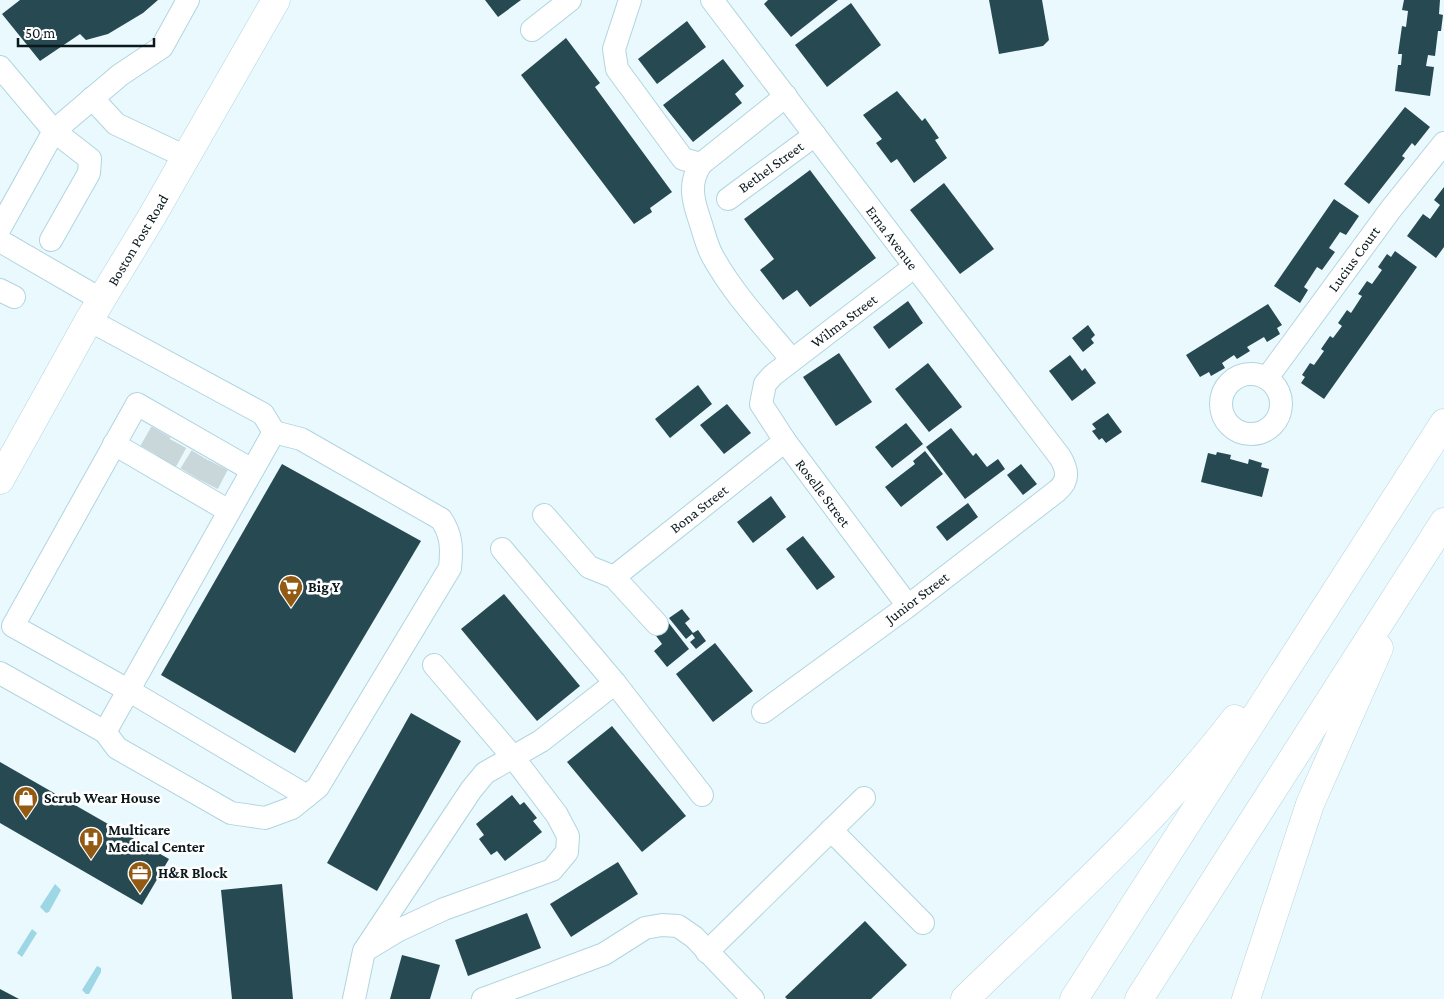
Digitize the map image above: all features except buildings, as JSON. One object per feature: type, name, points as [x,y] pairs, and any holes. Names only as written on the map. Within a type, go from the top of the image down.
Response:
[{"type":"main road","name":"Boston Post Road","points":[[0,480],[95,310],[276,0]]},
{"type":"main road","points":[[1074,999],[1444,423]]},
{"type":"main road","points":[[1139,999],[1444,522]]},
{"type":"main road","points":[[1246,999],[1310,804],[1418,562]]},
{"type":"main road","points":[[965,999],[1126,843],[1174,792],[1223,735],[1340,583]]},
{"type":"street","points":[[0,673],[105,732],[117,748],[231,813],[266,818],[292,808],[318,787],[450,568],[452,549],[449,530],[441,519],[301,439],[274,432],[263,414],[95,310],[2,244],[54,131],[92,98],[162,47],[188,0]]},
{"type":"street","points":[[532,30],[570,0]]},
{"type":"street","points":[[630,0],[614,49],[617,69],[683,159],[701,164]]},
{"type":"street","name":"Erna Avenue","points":[[712,0],[914,268],[1060,457],[1065,467],[1066,478]]},
{"type":"street","points":[[0,67],[54,131],[90,158],[90,173],[51,240]]},
{"type":"street","points":[[786,96],[701,164],[693,182],[693,198],[712,256],[729,282],[792,360]]},
{"type":"street","points":[[92,98],[116,124],[186,157]]},
{"type":"street","name":"Bethel Street","points":[[728,199],[815,135]]},
{"type":"street","name":"Lucius Court","points":[[1267,378],[1391,209],[1444,143]]},
{"type":"street","name":"Wilma Street","points":[[773,375],[914,268]]},
{"type":"street","name":"Roselle Street","points":[[773,375],[765,384],[761,404],[785,441],[908,606]]},
{"type":"street","points":[[229,511],[204,470],[164,446],[137,404],[13,626],[128,690],[307,796]]},
{"type":"street","points":[[105,732],[274,432]]},
{"type":"street","name":"Bona Street","points":[[614,577],[785,441]]},
{"type":"street","points":[[114,444],[164,446],[204,470],[252,470]]},
{"type":"street","name":"Junior Street","points":[[762,712],[908,606],[1058,491],[1066,478]]},
{"type":"street","points":[[544,515],[589,567],[614,577],[657,624]]},
{"type":"street","points":[[502,549],[615,683],[702,795]]},
{"type":"street","points":[[364,951],[397,931],[444,909],[552,870],[567,852],[568,836],[557,814],[512,756],[434,665]]},
{"type":"street","points":[[354,999],[364,951],[485,773],[541,741],[615,683]]},
{"type":"street","points":[[707,952],[864,798]]},
{"type":"street","points":[[831,830],[923,923]]},
{"type":"street","points":[[483,999],[604,954],[638,932],[655,925],[678,926],[694,937],[753,999]]},
{"type":"shaded area","points":[[55,884],[61,890],[49,912],[46,913],[40,907]]},
{"type":"shaded area","points":[[32,929],[37,933],[22,957],[17,953]]},
{"type":"shaded area","points":[[97,966],[101,968],[101,972],[89,994],[86,994],[82,990]]},
{"type":"tunnel","points":[[150,451],[161,432]]},
{"type":"tunnel","points":[[166,462],[177,442]]},
{"type":"tunnel","points":[[190,474],[201,456]]},
{"type":"tunnel","points":[[208,484],[218,465]]},
{"type":"place","name":"Big Y","points":[[291,608]]},
{"type":"place","name":"Scrub Wear House","points":[[26,819]]},
{"type":"place","name":"Multicare Medical Center","points":[[91,860]]},
{"type":"place","name":"H&R Block","points":[[140,894]]}]
